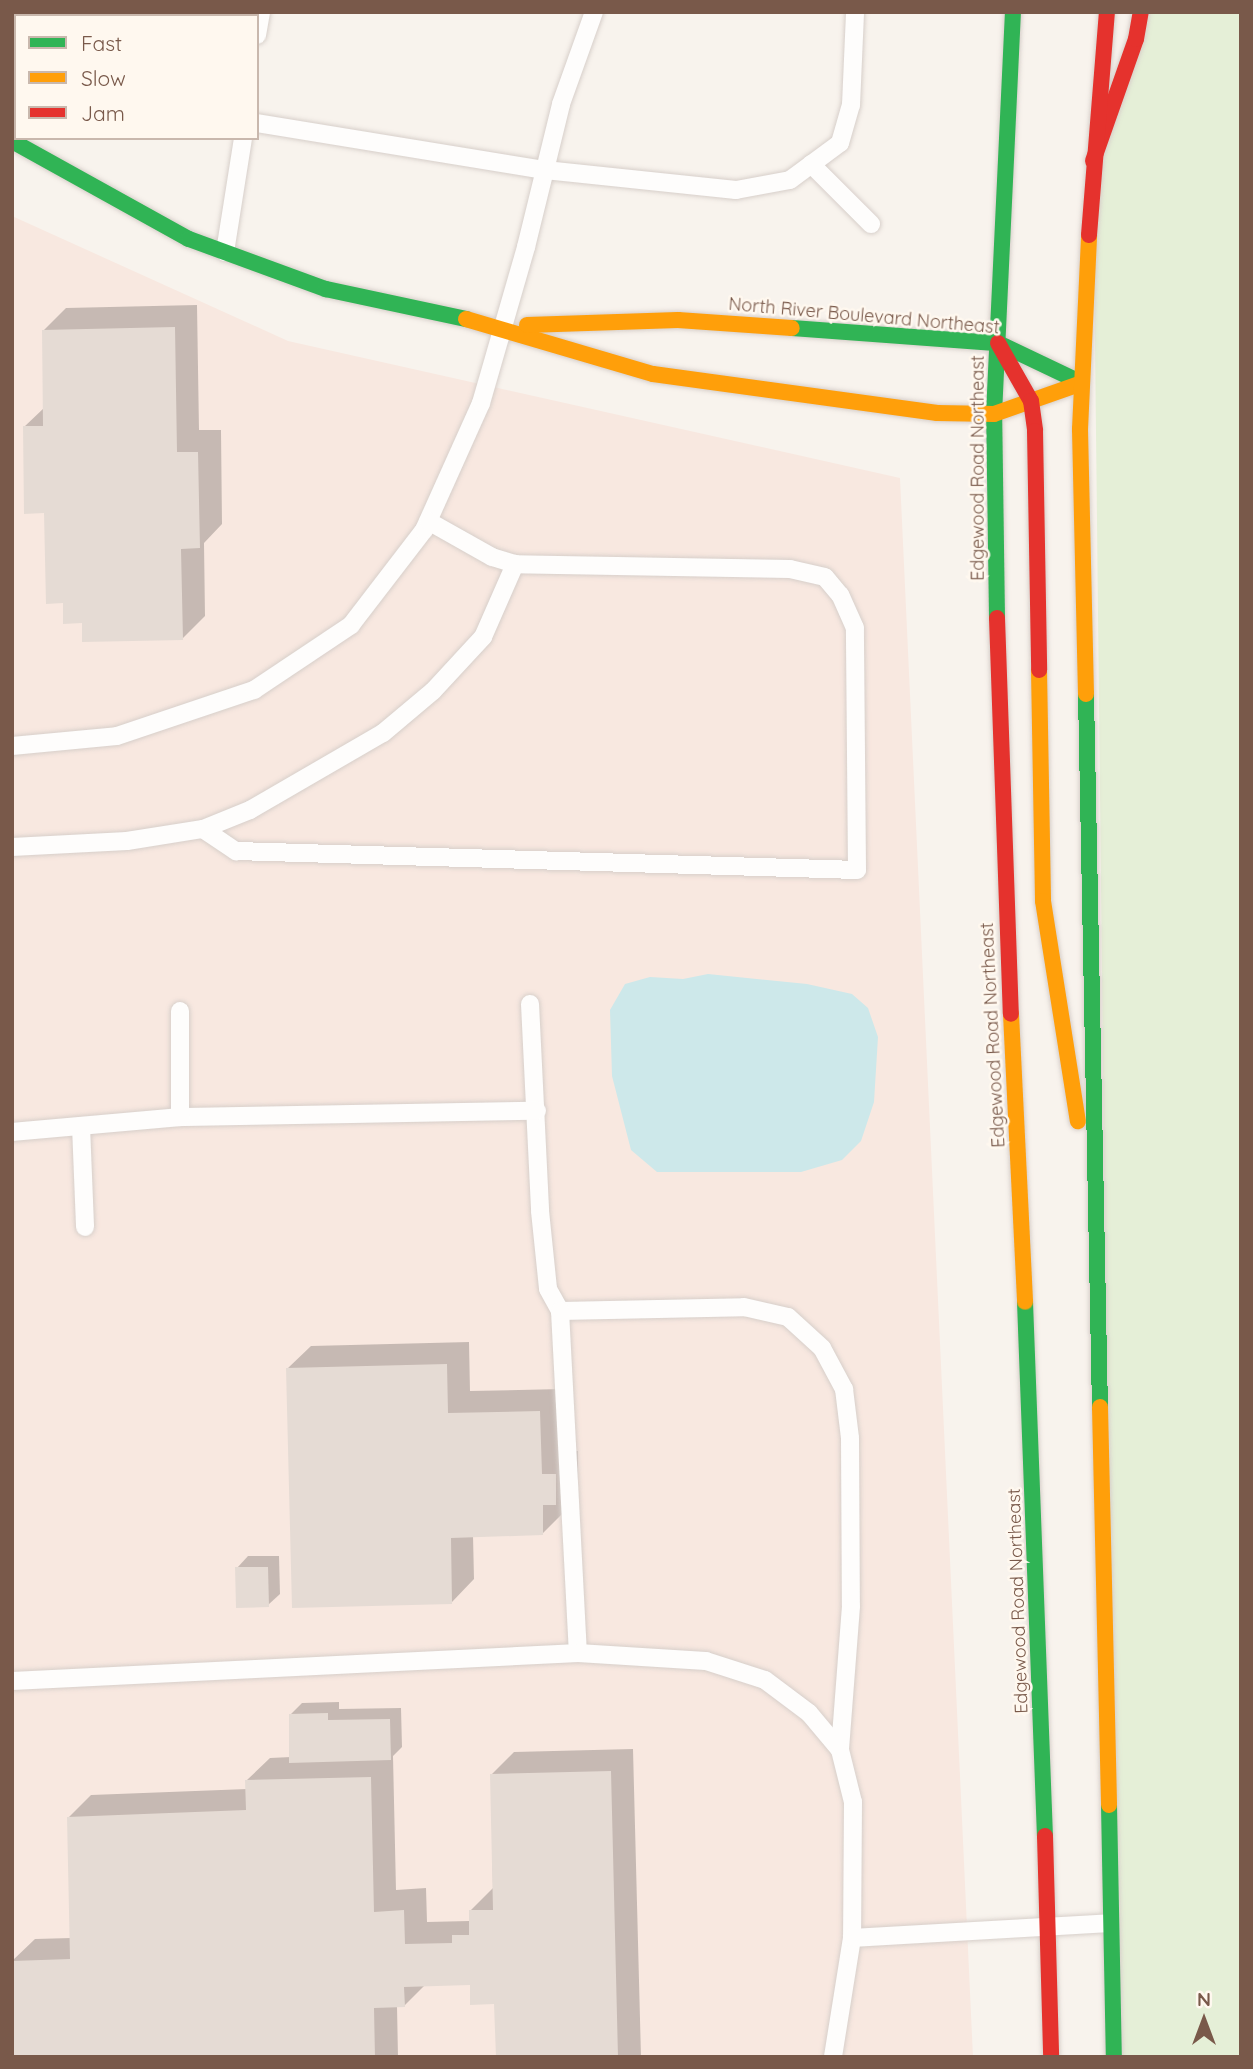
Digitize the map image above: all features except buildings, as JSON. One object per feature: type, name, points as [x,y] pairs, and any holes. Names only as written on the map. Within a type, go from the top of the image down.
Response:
[{"type":"main road","name":"Edgewood Road Northeast","points":[[1013,12],[994,414],[1004,875],[1035,1496],[1051,2057]]},
{"type":"main road","points":[[1107,12],[1093,161],[1082,383],[1114,2057]]},
{"type":"main road","points":[[1093,161],[1136,39],[1141,12]]},
{"type":"main road","name":"North River Boulevard Northeast","points":[[12,141],[189,239],[326,289],[504,327],[653,374],[937,413],[994,414],[1082,383]]},
{"type":"main road","name":"North River Boulevard Northeast","points":[[504,327],[678,320],[998,343],[1082,383]]},
{"type":"main road","points":[[998,343],[1031,401],[1043,901],[1065,1060],[1097,1208]]},
{"type":"lane","points":[[12,746],[117,736],[254,690],[351,625],[428,521],[481,403],[504,327],[561,104],[594,12]]},
{"type":"lane","points":[[259,123],[545,170],[736,190],[790,180],[840,143],[848,118],[855,12]]},
{"type":"lane","points":[[225,252],[243,140]]},
{"type":"lane","points":[[811,164],[871,224]]},
{"type":"lane","points":[[203,829],[236,851],[857,870],[855,628],[840,595],[825,577],[790,569],[515,564],[492,557],[428,521]]},
{"type":"lane","points":[[12,847],[127,841],[203,829],[250,810],[383,733],[423,700],[483,637],[515,564]]},
{"type":"lane","points":[[530,1004],[548,1289],[559,1311],[578,1653]]},
{"type":"lane","points":[[180,1011],[180,1117]]},
{"type":"lane","points":[[12,1132],[180,1117],[537,1111]]},
{"type":"lane","points":[[81,1126],[85,1227]]},
{"type":"lane","points":[[559,1311],[744,1307],[788,1318],[822,1348],[844,1389],[850,1438],[851,1606],[840,1750],[853,1802],[852,1937],[832,2057]]},
{"type":"lane","points":[[12,1681],[578,1653],[706,1661],[765,1680],[809,1713],[840,1750]]},
{"type":"lane","points":[[852,1937],[1110,1923]]},
{"type":"shaded area","points":[[12,216],[288,341],[900,478],[973,2057],[12,2057]]},
{"type":"green space","points":[[1141,12],[1241,12],[1241,2057],[1114,2057],[1093,161]]},
{"type":"water","points":[[708,974],[807,984],[852,994],[868,1008],[878,1037],[874,1102],[861,1141],[842,1160],[801,1172],[657,1172],[631,1150],[612,1076],[610,1010],[625,984],[650,977],[683,979]]},
{"type":"traffic: fast","points":[[997,618],[994,414],[1013,12]]},
{"type":"traffic: fast","points":[[12,141],[189,239],[326,289],[466,319]]},
{"type":"traffic: fast","points":[[792,328],[998,343],[1082,383]]},
{"type":"traffic: fast","points":[[1086,694],[1100,1407]]},
{"type":"traffic: fast","points":[[1025,1302],[1045,1836]]},
{"type":"traffic: fast","points":[[1109,1805],[1114,2057]]},
{"type":"traffic: slow","points":[[1086,694],[1080,429],[1089,235]]},
{"type":"traffic: slow","points":[[466,319],[653,374],[937,413],[994,414],[1082,383]]},
{"type":"traffic: slow","points":[[527,325],[678,320],[792,328]]},
{"type":"traffic: slow","points":[[1039,670],[1043,901],[1078,1121]]},
{"type":"traffic: slow","points":[[1011,1014],[1025,1302]]},
{"type":"traffic: slow","points":[[1100,1407],[1109,1805]]},
{"type":"traffic: jam","points":[[1089,235],[1107,12]]},
{"type":"traffic: jam","points":[[1093,161],[1136,39],[1141,12]]},
{"type":"traffic: jam","points":[[998,343],[1031,401],[1035,431],[1039,670]]},
{"type":"traffic: jam","points":[[997,618],[1011,1014]]},
{"type":"traffic: jam","points":[[1045,1836],[1051,2057]]}]
